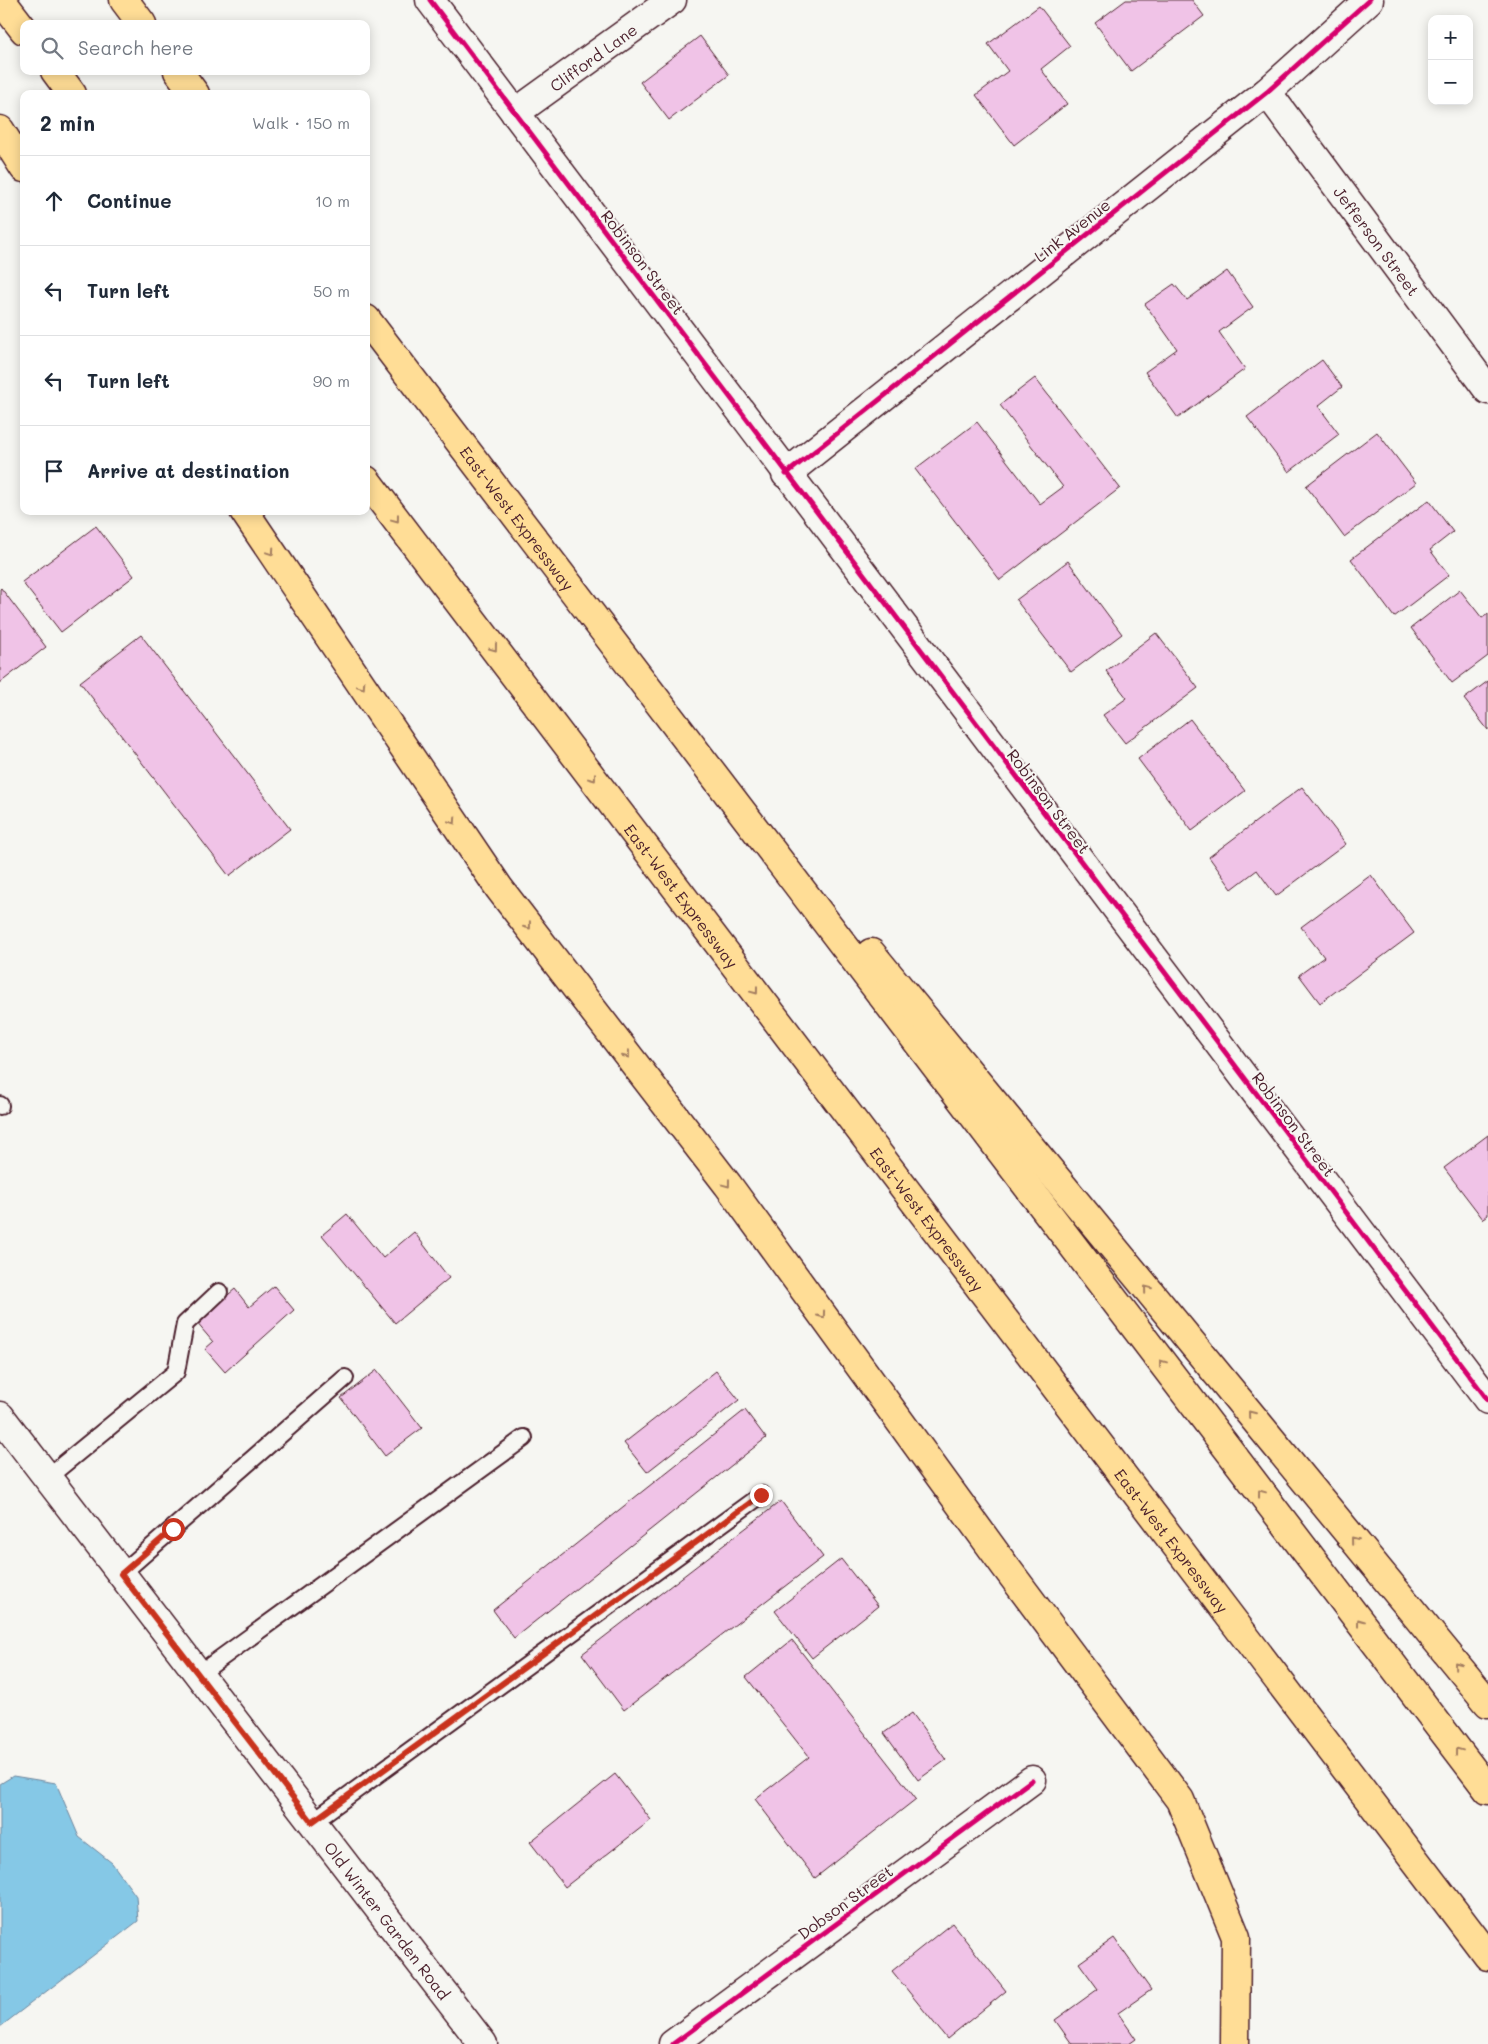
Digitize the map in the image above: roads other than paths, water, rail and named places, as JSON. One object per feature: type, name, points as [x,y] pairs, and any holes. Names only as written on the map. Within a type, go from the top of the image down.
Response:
[{"type":"highway","points":[[1,0],[20,25]]},
{"type":"highway","points":[[124,0],[139,20]]},
{"type":"highway","points":[[58,75],[69,90]]},
{"type":"highway","points":[[181,75],[192,90]]},
{"type":"highway","points":[[0,130],[20,162]]},
{"type":"highway","name":"East-West Expressway","points":[[370,324],[1488,1790]]},
{"type":"highway","name":"East-West Expressway","points":[[370,485],[1488,1956]]},
{"type":"highway","points":[[247,515],[499,888],[728,1185],[1005,1566],[1180,1800],[1236,1937],[1235,2044]]},
{"type":"highway","points":[[553,566],[1488,1703]]},
{"type":"street","name":"Robinson Street","points":[[430,0],[786,474],[1488,1400]]},
{"type":"street","name":"Clifford Lane","points":[[515,113],[672,0]]},
{"type":"street","name":"Link Avenue","points":[[786,474],[1267,92],[1368,0]]},
{"type":"street","name":"Jefferson Street","points":[[1267,92],[1488,390]]},
{"type":"street","name":"Old Winter Garden Road","points":[[0,1416],[483,2044]]},
{"type":"street","name":"Dobson Street","points":[[673,2044],[1032,1780]]},
{"type":"lane","points":[[48,1478],[176,1372],[185,1324],[219,1292]]},
{"type":"lane","points":[[121,1574],[344,1378]]},
{"type":"lane","points":[[198,1674],[524,1438]]},
{"type":"lane","points":[[312,1822],[761,1495]]},
{"type":"water","points":[[13,1776],[56,1783],[79,1837],[112,1863],[136,1896],[138,1921],[0,2027],[0,1784]]}]
